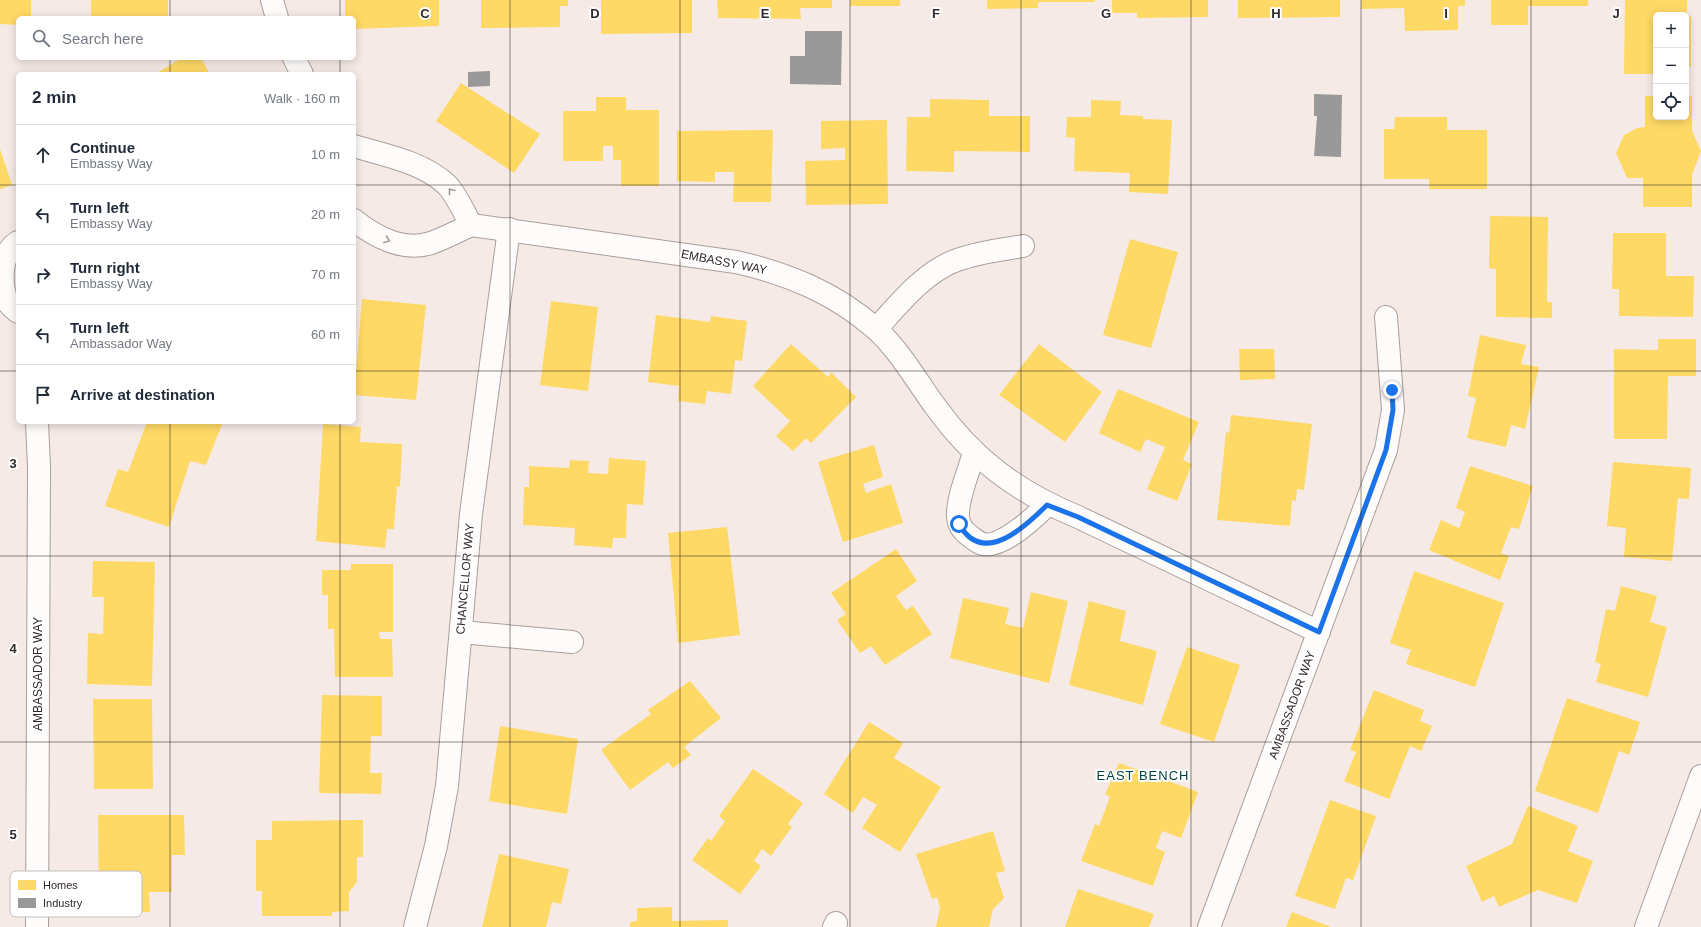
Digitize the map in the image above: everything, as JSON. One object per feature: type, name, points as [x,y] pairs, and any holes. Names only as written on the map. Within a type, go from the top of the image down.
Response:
[{"type":"street","points":[[272,0],[276,16]]},
{"type":"street","points":[[295,60],[301,72]]},
{"type":"street","points":[[356,147],[422,168],[434,176],[446,185],[454,194],[471,225]]},
{"type":"street","name":"EMBASSY WAY","points":[[356,221],[380,237],[396,243],[413,245],[430,243],[471,225],[708,257],[764,268],[788,276],[818,289],[852,310],[876,329],[898,352],[935,407],[974,453],[996,472],[1047,505],[1078,517],[1319,632]]},
{"type":"street","name":"CHANCELLOR WAY","points":[[415,927],[436,846],[447,786],[478,454],[509,229]]},
{"type":"street","points":[[16,244],[8,252],[0,267],[2,291],[7,301],[16,310]]},
{"type":"street","points":[[876,329],[916,288],[936,271],[955,261],[973,255],[1023,246]]},
{"type":"street","name":"AMBASSADOR WAY","points":[[1209,927],[1386,450],[1391,430],[1393,410],[1386,317]]},
{"type":"street","name":"AMBASSADOR WAY","points":[[36,424],[39,467],[37,871]]},
{"type":"street","points":[[974,453],[960,499],[958,516],[964,532],[976,541],[984,544],[993,544],[1002,540],[1029,522],[1047,505]]},
{"type":"street","points":[[461,632],[572,642]]},
{"type":"street","points":[[1646,927],[1701,776]]},
{"type":"street","name":"AMBASSADOR WAY","points":[[37,917],[37,927]]},
{"type":"building: Homes","points":[[0,0],[31,0],[31,16],[16,16],[16,25],[0,24]]},
{"type":"building: Homes","points":[[91,0],[168,0],[168,16],[91,16]]},
{"type":"building: Homes","points":[[345,0],[439,0],[439,26],[356,29],[356,16],[345,16]]},
{"type":"building: Homes","points":[[481,0],[568,0],[568,6],[560,6],[560,27],[481,28]]},
{"type":"building: Homes","points":[[601,0],[692,0],[692,33],[601,34]]},
{"type":"building: Homes","points":[[717,0],[832,0],[832,8],[800,8],[801,19],[718,18]]},
{"type":"building: Homes","points":[[850,0],[900,0],[900,6],[850,6]]},
{"type":"building: Homes","points":[[987,0],[1095,0],[1095,2],[1038,2],[1038,8],[987,9]]},
{"type":"building: Homes","points":[[1112,0],[1208,0],[1208,17],[1137,18],[1137,13],[1112,13]]},
{"type":"building: Homes","points":[[1238,0],[1340,0],[1340,17],[1238,18]]},
{"type":"building: Homes","points":[[1361,0],[1465,0],[1465,6],[1458,6],[1458,30],[1405,31],[1404,8],[1361,9]]},
{"type":"building: Homes","points":[[1491,0],[1588,0],[1588,6],[1528,6],[1528,25],[1491,25]]},
{"type":"building: Homes","points":[[1625,0],[1687,0],[1687,12],[1653,12],[1653,74],[1624,74]]},
{"type":"building: Homes","points":[[1689,16],[1691,16],[1691,67],[1689,67]]},
{"type":"building: Homes","points":[[179,60],[202,60],[209,72],[158,72]]},
{"type":"building: Homes","points":[[461,83],[540,134],[514,173],[436,121]]},
{"type":"building: Homes","points":[[1645,96],[1653,96],[1653,120],[1689,120],[1689,96],[1692,96],[1692,131],[1701,151],[1692,175],[1692,207],[1643,207],[1643,178],[1627,178],[1616,153],[1624,135],[1637,128],[1645,127]]},
{"type":"building: Homes","points":[[596,97],[626,97],[626,110],[659,110],[659,186],[621,186],[621,160],[613,160],[613,146],[603,146],[603,161],[563,161],[563,111],[596,111]]},
{"type":"building: Homes","points":[[930,99],[989,100],[989,116],[1030,116],[1030,152],[954,151],[954,172],[906,171],[907,117],[930,117]]},
{"type":"building: Homes","points":[[1091,100],[1121,101],[1120,115],[1143,116],[1143,119],[1172,120],[1168,194],[1129,192],[1130,173],[1074,171],[1075,138],[1066,137],[1067,117],[1091,117]]},
{"type":"building: Homes","points":[[1395,117],[1447,117],[1447,130],[1487,130],[1487,189],[1429,189],[1429,179],[1384,179],[1384,129],[1394,129]]},
{"type":"building: Homes","points":[[887,120],[888,204],[806,205],[805,161],[845,160],[845,148],[821,149],[821,121]]},
{"type":"building: Homes","points":[[773,130],[771,202],[733,202],[734,172],[715,172],[715,182],[677,181],[677,131]]},
{"type":"building: Homes","points":[[0,149],[12,185],[0,189]]},
{"type":"building: Homes","points":[[1490,216],[1548,217],[1547,302],[1552,302],[1552,318],[1496,317],[1496,269],[1489,268]]},
{"type":"building: Homes","points":[[1613,233],[1666,233],[1666,276],[1694,276],[1693,317],[1619,316],[1619,289],[1612,289]]},
{"type":"building: Homes","points":[[1130,239],[1178,252],[1151,348],[1103,335]]},
{"type":"building: Homes","points":[[362,299],[426,305],[416,400],[356,395],[356,371]]},
{"type":"building: Homes","points":[[551,301],[598,307],[588,391],[540,385]]},
{"type":"building: Homes","points":[[656,315],[710,322],[711,316],[747,321],[742,361],[735,360],[731,394],[707,391],[705,404],[678,401],[679,386],[648,382]]},
{"type":"building: Homes","points":[[1480,335],[1526,345],[1521,364],[1539,367],[1525,429],[1511,425],[1506,447],[1467,438],[1476,398],[1468,396]]},
{"type":"building: Homes","points":[[1658,339],[1696,339],[1696,376],[1668,376],[1667,439],[1614,439],[1614,349],[1658,350]]},
{"type":"building: Homes","points":[[791,344],[828,377],[831,372],[856,397],[811,443],[806,438],[793,451],[776,436],[790,421],[753,386]]},
{"type":"building: Homes","points":[[1039,344],[1102,392],[1065,442],[999,395]]},
{"type":"building: Homes","points":[[1239,349],[1274,349],[1275,379],[1240,380]]},
{"type":"building: Homes","points":[[1118,389],[1199,422],[1183,460],[1192,464],[1177,501],[1147,489],[1165,447],[1146,439],[1140,452],[1099,433]]},
{"type":"building: Homes","points":[[1231,415],[1312,424],[1304,490],[1297,489],[1296,501],[1292,500],[1290,526],[1217,520],[1226,432],[1229,433]]},
{"type":"building: Homes","points":[[146,424],[222,424],[206,465],[190,461],[169,527],[105,506],[118,469],[128,472]]},
{"type":"building: Homes","points":[[323,424],[361,427],[360,442],[402,444],[400,487],[397,486],[394,529],[387,529],[385,548],[316,541]]},
{"type":"building: Homes","points":[[874,445],[883,477],[863,484],[866,493],[891,484],[903,523],[843,542],[818,462]]},
{"type":"building: Homes","points":[[609,458],[646,461],[643,505],[627,504],[626,538],[613,538],[612,548],[574,545],[575,528],[523,525],[524,487],[529,487],[529,466],[569,468],[570,460],[589,461],[588,473],[608,474]]},
{"type":"building: Homes","points":[[1613,462],[1691,468],[1689,499],[1678,498],[1672,561],[1624,557],[1626,528],[1607,526]]},
{"type":"building: Homes","points":[[1470,466],[1533,486],[1519,529],[1511,527],[1501,553],[1509,556],[1500,580],[1429,550],[1441,520],[1459,528],[1465,512],[1456,508]]},
{"type":"building: Homes","points":[[727,527],[740,635],[678,643],[668,533]]},
{"type":"building: Homes","points":[[896,549],[917,581],[896,596],[906,610],[913,606],[932,634],[885,665],[871,646],[860,653],[837,620],[846,614],[831,593]]},
{"type":"building: Homes","points":[[93,561],[155,562],[152,686],[87,684],[88,633],[103,634],[104,597],[92,597]]},
{"type":"building: Homes","points":[[351,564],[393,564],[393,632],[379,632],[380,639],[392,639],[393,677],[335,677],[334,629],[328,629],[328,595],[322,595],[322,570],[351,570]]},
{"type":"building: Homes","points":[[1414,571],[1504,603],[1475,687],[1406,664],[1411,650],[1390,643]]},
{"type":"building: Homes","points":[[1621,586],[1657,596],[1650,622],[1667,627],[1648,697],[1596,682],[1601,664],[1595,662],[1606,609],[1615,611]]},
{"type":"building: Homes","points":[[1031,592],[1068,601],[1049,683],[950,658],[963,598],[1009,608],[1005,624],[1023,628]]},
{"type":"building: Homes","points":[[1089,601],[1126,611],[1120,641],[1157,651],[1143,705],[1069,685]]},
{"type":"building: Homes","points":[[1187,647],[1240,665],[1214,742],[1160,724]]},
{"type":"building: Homes","points":[[690,681],[721,718],[684,747],[691,755],[673,768],[668,762],[630,790],[601,750],[651,714],[648,710]]},
{"type":"building: Homes","points":[[1374,690],[1424,710],[1420,721],[1432,726],[1421,751],[1410,746],[1389,799],[1344,781],[1356,752],[1350,750]]},
{"type":"building: Homes","points":[[322,695],[382,696],[382,736],[371,736],[370,773],[382,773],[381,794],[319,793]]},
{"type":"building: Homes","points":[[1567,698],[1640,722],[1629,755],[1619,751],[1598,813],[1535,791]]},
{"type":"building: Homes","points":[[93,699],[152,699],[153,789],[94,789]]},
{"type":"building: Homes","points":[[869,722],[903,743],[894,758],[941,787],[900,852],[862,828],[877,805],[863,797],[853,813],[824,794]]},
{"type":"building: Homes","points":[[500,726],[578,739],[567,814],[489,801]]},
{"type":"building: Homes","points":[[1119,763],[1198,792],[1181,838],[1162,831],[1156,848],[1165,852],[1153,886],[1081,861],[1095,824],[1099,826],[1110,797],[1105,794]]},
{"type":"building: Homes","points":[[753,769],[803,803],[788,824],[792,827],[771,856],[762,849],[754,861],[761,866],[740,894],[692,860],[708,838],[711,841],[725,821],[719,816]]},
{"type":"building: Homes","points":[[1330,800],[1376,816],[1353,880],[1346,878],[1335,909],[1295,896]]},
{"type":"building: Homes","points":[[1528,806],[1578,826],[1568,851],[1593,861],[1577,903],[1538,890],[1499,907],[1494,896],[1482,902],[1466,866],[1512,844]]},
{"type":"building: Homes","points":[[98,815],[184,815],[185,855],[172,855],[172,892],[149,892],[150,912],[142,912],[142,871],[99,871]]},
{"type":"building: Homes","points":[[363,820],[363,857],[357,857],[357,882],[349,892],[349,911],[332,912],[332,916],[262,916],[262,891],[256,891],[256,840],[272,840],[272,821]]},
{"type":"building: Homes","points":[[993,831],[1005,871],[996,873],[1004,898],[993,909],[989,927],[936,927],[940,908],[937,897],[932,899],[916,854]]},
{"type":"building: Homes","points":[[499,854],[569,869],[561,904],[552,902],[546,927],[482,927]]},
{"type":"building: Homes","points":[[1078,889],[1154,914],[1149,927],[1065,927]]},
{"type":"building: Homes","points":[[672,907],[672,921],[728,920],[728,927],[630,927],[630,922],[637,921],[637,908]]},
{"type":"building: Homes","points":[[1292,912],[1331,927],[1286,927]]},
{"type":"building: Industry","points":[[805,31],[842,31],[841,85],[790,84],[790,56],[805,56]]},
{"type":"building: Industry","points":[[490,71],[490,86],[468,87],[468,72]]},
{"type":"building: Industry","points":[[1314,94],[1342,95],[1341,157],[1314,156],[1317,116],[1314,116]]},
{"type":"district","name":"EAST BENCH","points":[[1143,775]]},
{"type":"route","points":[[959,524],[964,532],[976,541],[984,544],[993,544],[1002,540],[1029,522],[1047,505],[1078,517],[1319,632],[1386,450],[1391,430],[1393,410],[1392,390]]}]
